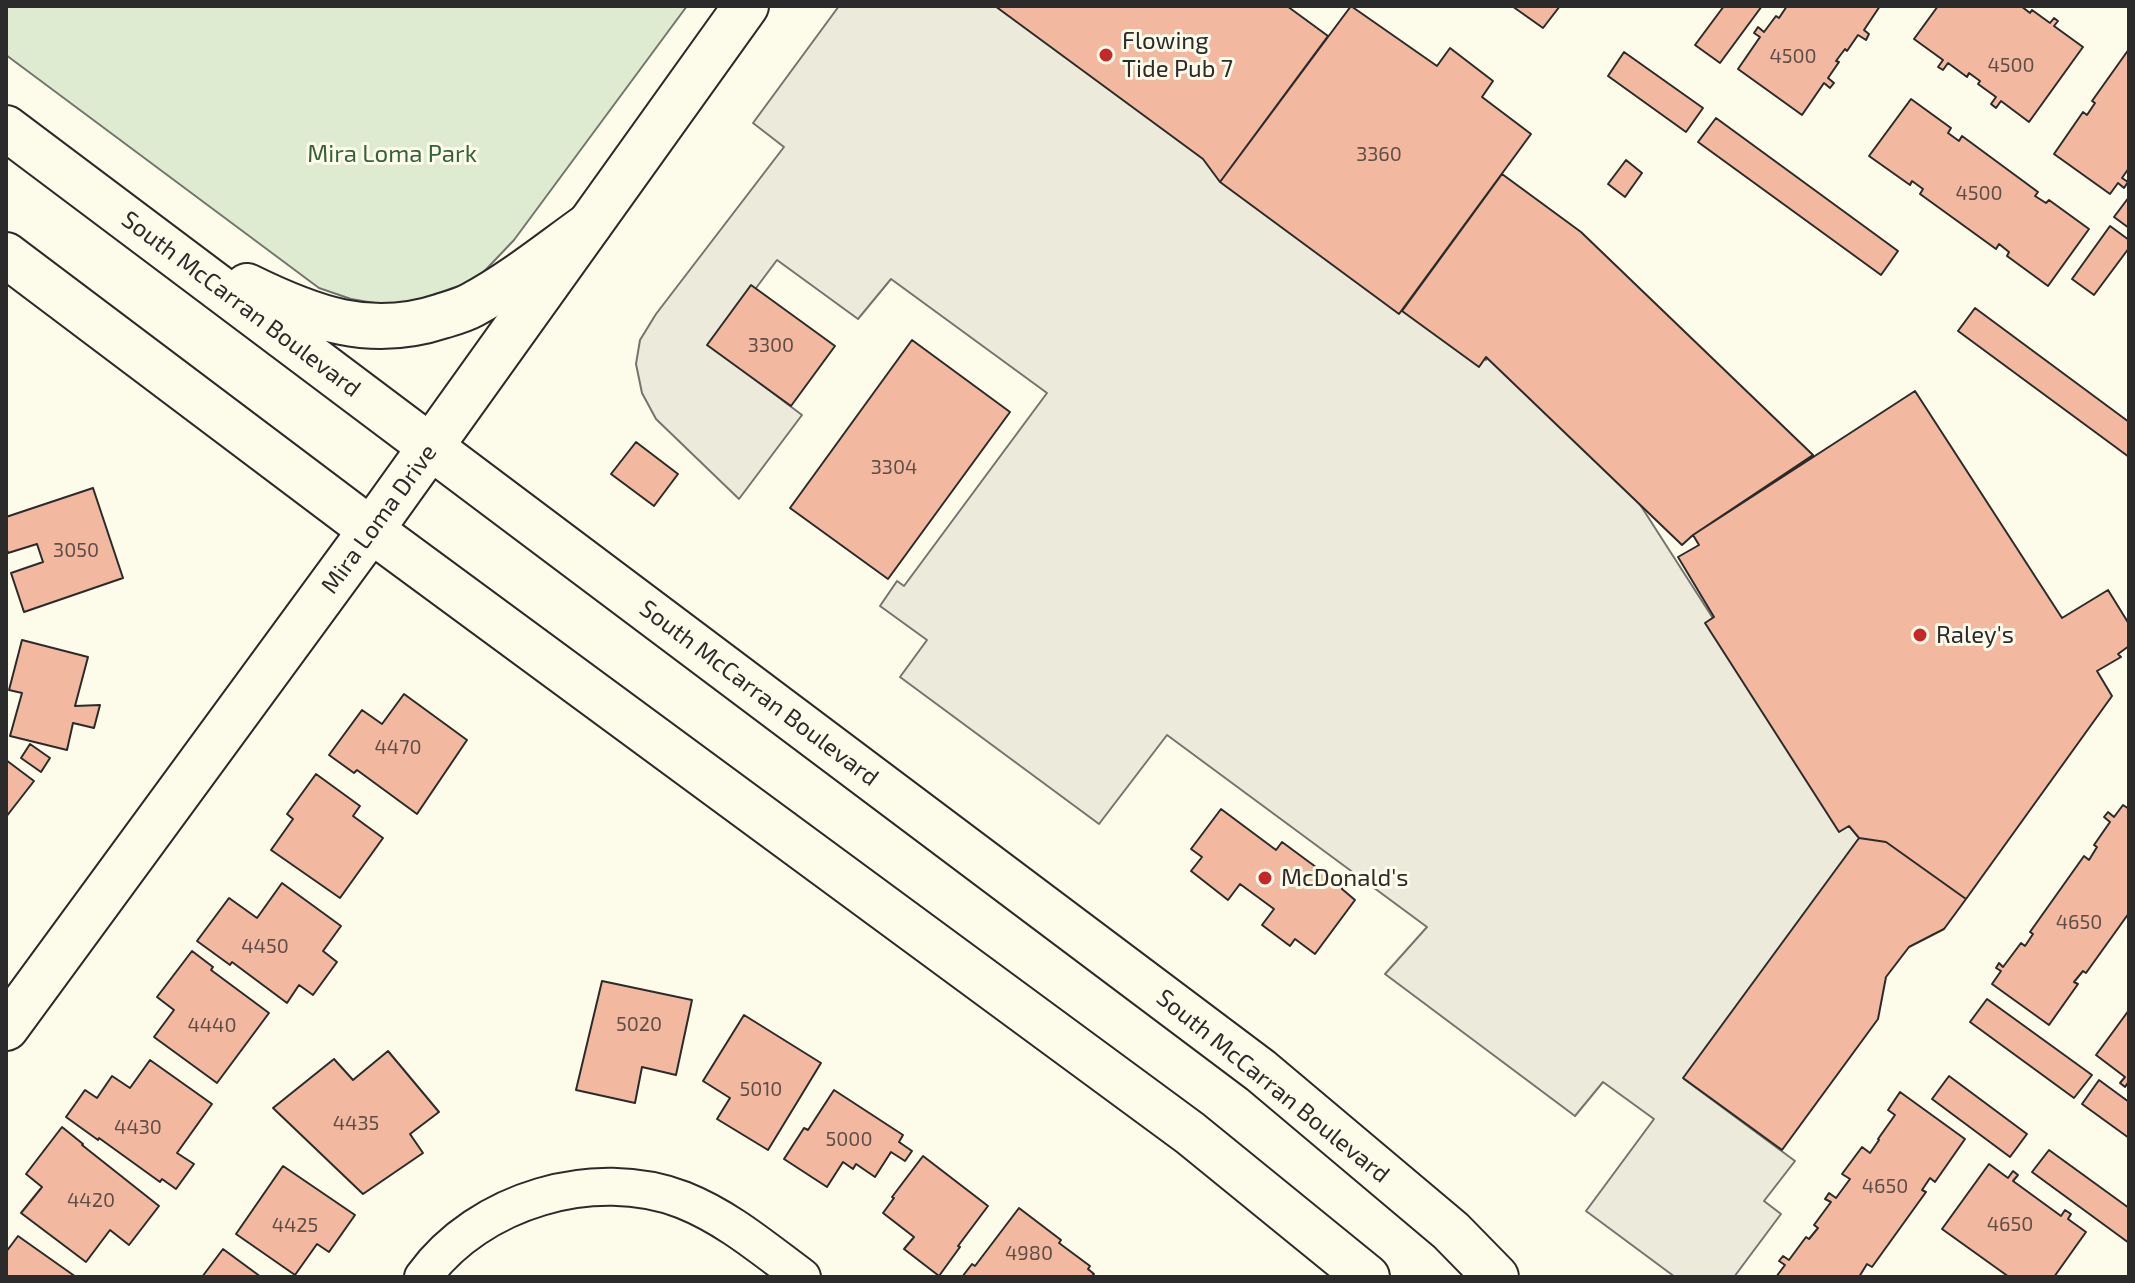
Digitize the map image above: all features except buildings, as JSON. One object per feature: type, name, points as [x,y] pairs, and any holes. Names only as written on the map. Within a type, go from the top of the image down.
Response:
[{"type":"main road","name":"Mira Loma Drive","points":[[6,1028],[432,447],[746,6]]},
{"type":"main road","name":"South McCarran Boulevard","points":[[6,128],[1261,1071],[1451,1231],[1496,1277]]},
{"type":"main road","points":[[158,242],[287,306],[336,322],[383,327],[419,324],[469,307],[589,225]]},
{"type":"main road","points":[[6,255],[371,530],[1190,1133],[1367,1277]]},
{"type":"street","points":[[423,1277],[466,1234],[504,1210],[559,1192],[586,1187],[635,1189],[681,1199],[724,1219],[802,1277]]},
{"type":"green space","name":"Mira Loma Park","points":[[6,6],[687,6],[514,240],[476,280],[398,307],[351,299],[319,288],[6,55]]},
{"type":"shaded area","points":[[839,6],[1015,6],[1210,152],[1227,175],[1406,309],[1411,304],[1486,360],[1490,355],[1614,464],[1845,824],[1866,830],[1684,1079],[1795,1161],[1764,1201],[1781,1214],[1734,1277],[1675,1277],[1586,1211],[1654,1119],[1603,1082],[1575,1116],[1385,974],[1427,927],[1167,735],[1099,824],[900,677],[927,640],[880,606],[897,581],[904,586],[1047,393],[891,279],[858,319],[777,260],[712,347],[802,415],[739,499],[656,419],[642,393],[636,364],[640,340],[656,314],[784,147],[753,123]]},
{"type":"place","name":"Flowing Tide Pub 7","points":[[1106,55]]},
{"type":"place","name":"Raley's","points":[[1920,635]]},
{"type":"place","name":"McDonald's","points":[[1265,878]]}]
